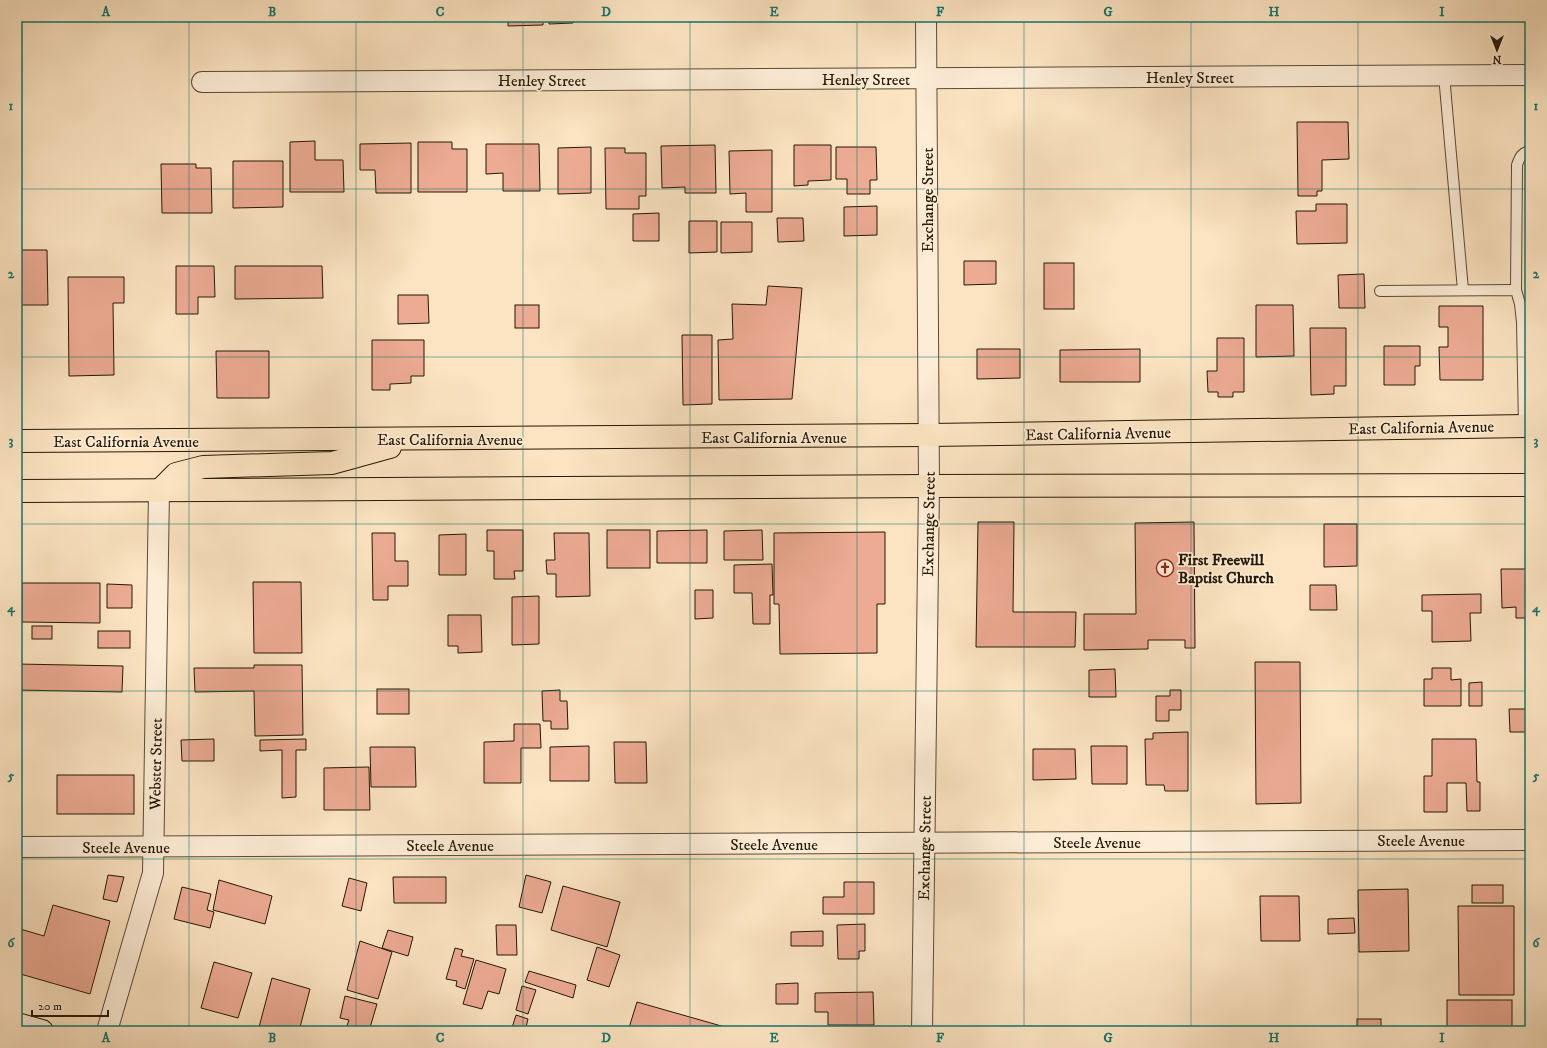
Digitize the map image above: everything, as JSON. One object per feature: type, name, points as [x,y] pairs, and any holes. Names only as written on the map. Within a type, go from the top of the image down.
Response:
[{"type":"main road","name":"East California Avenue","points":[[17,441],[416,440],[929,435],[1527,426]]},
{"type":"main road","points":[[159,491],[176,474],[203,467],[332,463],[416,440]]},
{"type":"main road","points":[[17,491],[929,486],[1530,485]]},
{"type":"main road","points":[[17,1024],[42,1031]]},
{"type":"street","name":"Exchange Street","points":[[922,1031],[929,486],[926,17]]},
{"type":"street","name":"Henley Street","points":[[202,82],[1530,75]]},
{"type":"street","name":"Webster Street","points":[[107,1031],[153,873],[159,491]]},
{"type":"street","name":"Steele Avenue","points":[[17,847],[1530,840]]},
{"type":"lane","points":[[1444,75],[1463,290]]},
{"type":"lane","points":[[1527,426],[1522,322],[1520,304],[1516,290],[1518,165],[1520,156],[1524,152],[1530,151]]},
{"type":"lane","points":[[1380,291],[1516,290]]},
{"type":"building","points":[[297,17],[345,17],[345,20],[297,20]]},
{"type":"building","points":[[352,17],[381,17],[381,19],[352,19]]},
{"type":"building","points":[[439,17],[476,17],[476,19],[439,20]]},
{"type":"building","points":[[508,17],[543,17],[543,25],[508,26]]},
{"type":"building","points":[[549,17],[572,17],[573,23],[549,24]]},
{"type":"building","points":[[1116,17],[1141,17],[1141,20],[1116,20]]},
{"type":"building","points":[[1297,122],[1348,122],[1349,159],[1322,160],[1322,191],[1317,191],[1317,196],[1298,196]]},
{"type":"building","points":[[315,141],[315,160],[343,160],[344,192],[290,192],[290,142]]},
{"type":"building","points":[[418,142],[452,142],[452,149],[467,149],[467,192],[418,192]]},
{"type":"building","points":[[411,143],[411,193],[376,193],[375,170],[360,170],[360,144]]},
{"type":"building","points":[[486,144],[539,144],[540,191],[503,191],[503,173],[486,174]]},
{"type":"building","points":[[715,145],[716,193],[685,193],[685,187],[662,188],[661,146]]},
{"type":"building","points":[[794,145],[831,145],[831,180],[808,181],[808,185],[794,186]]},
{"type":"building","points":[[591,147],[591,193],[558,194],[558,148]]},
{"type":"building","points":[[836,147],[876,147],[877,180],[870,180],[870,194],[847,194],[847,179],[836,179]]},
{"type":"building","points":[[605,148],[625,148],[625,153],[646,153],[646,196],[639,196],[639,209],[606,209]]},
{"type":"building","points":[[772,150],[772,212],[746,212],[746,193],[730,194],[729,151]]},
{"type":"building","points":[[233,161],[283,161],[283,207],[233,208]]},
{"type":"building","points":[[161,164],[196,164],[196,168],[211,168],[212,213],[162,213]]},
{"type":"building","points":[[1316,204],[1347,204],[1347,243],[1297,244],[1296,211],[1316,211]]},
{"type":"building","points":[[877,206],[877,235],[844,236],[844,207]]},
{"type":"building","points":[[659,213],[659,241],[633,241],[633,214]]},
{"type":"building","points":[[777,218],[803,218],[804,241],[778,242]]},
{"type":"building","points":[[689,221],[717,221],[717,252],[689,253]]},
{"type":"building","points":[[721,222],[752,222],[752,252],[721,253]]},
{"type":"building","points":[[17,250],[47,250],[48,305],[17,305]]},
{"type":"building","points":[[964,261],[996,261],[996,284],[964,285]]},
{"type":"building","points":[[1044,263],[1074,263],[1074,309],[1044,309]]},
{"type":"building","points":[[176,266],[214,266],[215,297],[198,297],[198,314],[176,314]]},
{"type":"building","points":[[235,266],[322,266],[323,298],[235,299]]},
{"type":"building","points":[[1364,274],[1365,308],[1339,308],[1338,275]]},
{"type":"building","points":[[68,277],[124,277],[124,303],[113,303],[114,375],[69,376]]},
{"type":"building","points":[[768,286],[802,288],[792,399],[719,400],[718,340],[733,339],[732,304],[766,305]]},
{"type":"building","points":[[398,295],[428,295],[429,323],[398,324]]},
{"type":"building","points":[[515,305],[539,305],[539,328],[515,328]]},
{"type":"building","points":[[1256,305],[1293,305],[1294,356],[1256,357]]},
{"type":"building","points":[[1439,306],[1483,306],[1483,380],[1440,380],[1439,347],[1448,347],[1448,327],[1439,327]]},
{"type":"building","points":[[1310,328],[1346,328],[1346,386],[1334,386],[1334,394],[1311,395]]},
{"type":"building","points":[[682,335],[712,335],[712,404],[683,405]]},
{"type":"building","points":[[1217,338],[1244,338],[1244,392],[1233,392],[1233,397],[1218,397],[1218,392],[1208,392],[1207,371],[1217,371]]},
{"type":"building","points":[[372,340],[424,340],[424,376],[411,376],[411,383],[390,384],[390,390],[372,390]]},
{"type":"building","points":[[1384,346],[1420,346],[1420,366],[1415,366],[1415,385],[1384,385]]},
{"type":"building","points":[[977,349],[1020,349],[1020,378],[977,379]]},
{"type":"building","points":[[1140,349],[1140,382],[1060,382],[1060,350]]},
{"type":"building","points":[[216,351],[269,351],[269,398],[217,398]]},
{"type":"building","points":[[978,522],[1014,522],[1013,612],[1076,612],[1075,647],[976,647]]},
{"type":"building","name":"First Freewill Baptist Church","points":[[1194,522],[1195,648],[1185,648],[1185,640],[1148,640],[1148,649],[1084,650],[1084,614],[1136,614],[1135,523]]},
{"type":"building","points":[[1324,524],[1357,524],[1357,566],[1324,567]]},
{"type":"building","points":[[487,530],[523,530],[523,571],[514,571],[515,579],[494,579],[494,551],[487,551]]},
{"type":"building","points":[[607,530],[650,530],[650,568],[607,568]]},
{"type":"building","points":[[707,530],[707,563],[657,563],[657,531]]},
{"type":"building","points":[[762,530],[763,560],[724,560],[724,531]]},
{"type":"building","points":[[885,532],[885,604],[877,604],[877,653],[780,654],[779,604],[774,604],[774,533]]},
{"type":"building","points":[[372,533],[395,533],[395,561],[408,561],[408,586],[388,586],[388,600],[373,600]]},
{"type":"building","points":[[554,533],[589,533],[590,596],[556,597],[556,574],[547,574],[546,560],[555,560]]},
{"type":"building","points":[[466,534],[466,575],[439,575],[439,535]]},
{"type":"building","points":[[772,564],[773,595],[770,595],[770,624],[753,624],[752,593],[734,593],[734,565]]},
{"type":"building","points":[[1501,569],[1530,569],[1530,618],[1516,618],[1516,607],[1502,608]]},
{"type":"building","points":[[253,582],[301,582],[302,653],[254,653]]},
{"type":"building","points":[[22,583],[100,583],[100,623],[22,622]]},
{"type":"building","points":[[107,584],[132,585],[132,608],[107,608]]},
{"type":"building","points":[[1310,585],[1336,585],[1337,610],[1310,610]]},
{"type":"building","points":[[695,590],[713,590],[713,618],[695,619]]},
{"type":"building","points":[[1481,594],[1481,613],[1470,613],[1471,641],[1432,642],[1432,611],[1422,611],[1422,595]]},
{"type":"building","points":[[539,596],[539,644],[512,645],[512,597]]},
{"type":"building","points":[[448,615],[481,615],[482,652],[458,653],[458,646],[448,646]]},
{"type":"building","points":[[32,626],[52,626],[52,639],[32,639]]},
{"type":"building","points":[[98,631],[130,631],[130,648],[98,648]]},
{"type":"building","points":[[1255,662],[1300,662],[1301,803],[1256,804]]},
{"type":"building","points":[[17,664],[123,666],[122,692],[17,690]]},
{"type":"building","points":[[254,665],[302,665],[303,735],[255,736],[254,691],[195,692],[194,668],[254,668]]},
{"type":"building","points":[[1432,668],[1451,668],[1451,680],[1461,679],[1461,706],[1424,706],[1424,679],[1432,679]]},
{"type":"building","points":[[1115,669],[1116,697],[1089,697],[1089,670]]},
{"type":"building","points":[[1482,682],[1482,706],[1469,706],[1469,683]]},
{"type":"building","points":[[377,689],[409,689],[409,714],[377,714]]},
{"type":"building","points":[[560,690],[560,701],[567,701],[568,729],[551,729],[551,721],[543,721],[542,691]]},
{"type":"building","points":[[1170,690],[1181,690],[1181,710],[1169,710],[1169,721],[1156,721],[1156,696],[1170,696]]},
{"type":"building","points":[[1509,709],[1530,709],[1530,732],[1510,732]]},
{"type":"building","points":[[514,724],[540,724],[541,748],[521,748],[521,783],[484,783],[484,742],[514,741]]},
{"type":"building","points":[[1188,732],[1188,791],[1165,791],[1164,785],[1146,785],[1145,739],[1153,739],[1153,733]]},
{"type":"building","points":[[214,739],[214,761],[182,761],[181,740]]},
{"type":"building","points":[[306,739],[306,750],[296,750],[296,797],[282,798],[282,750],[260,751],[260,740]]},
{"type":"building","points":[[1432,739],[1476,739],[1477,782],[1480,782],[1480,811],[1467,811],[1466,783],[1447,783],[1447,812],[1424,812],[1424,776],[1432,776]]},
{"type":"building","points":[[614,742],[646,742],[647,783],[615,783]]},
{"type":"building","points":[[589,746],[589,781],[550,781],[550,747]]},
{"type":"building","points":[[1091,746],[1127,746],[1127,784],[1092,784]]},
{"type":"building","points":[[370,747],[415,747],[416,787],[371,787]]},
{"type":"building","points":[[1033,749],[1075,749],[1076,779],[1033,780]]},
{"type":"building","points":[[369,767],[370,810],[324,810],[324,768]]},
{"type":"building","points":[[57,775],[134,775],[134,814],[57,814]]},
{"type":"building","points":[[108,875],[124,877],[117,902],[103,899]]},
{"type":"building","points":[[526,875],[551,882],[542,913],[519,907]]},
{"type":"building","points":[[393,877],[446,877],[446,903],[394,903]]},
{"type":"building","points":[[349,878],[367,883],[361,911],[342,906]]},
{"type":"building","points":[[219,880],[272,896],[265,924],[213,910]]},
{"type":"building","points":[[844,882],[874,882],[874,914],[823,914],[823,897],[844,897]]},
{"type":"building","points":[[1472,885],[1503,885],[1503,903],[1472,903]]},
{"type":"building","points":[[563,886],[620,902],[607,947],[551,930]]},
{"type":"building","points":[[182,887],[211,894],[207,910],[214,912],[210,928],[174,919]]},
{"type":"building","points":[[1408,889],[1409,951],[1359,952],[1358,890]]},
{"type":"building","points":[[1260,896],[1299,896],[1300,941],[1261,941]]},
{"type":"building","points":[[53,905],[110,921],[90,994],[17,973],[17,928],[44,936]]},
{"type":"building","points":[[1458,906],[1514,906],[1514,995],[1459,995]]},
{"type":"building","points":[[1354,918],[1355,933],[1328,934],[1328,919]]},
{"type":"building","points":[[865,924],[865,951],[859,951],[859,959],[838,959],[837,925]]},
{"type":"building","points":[[496,925],[516,925],[517,955],[497,955]]},
{"type":"building","points":[[388,930],[413,937],[408,956],[382,948]]},
{"type":"building","points":[[823,931],[823,946],[791,946],[791,932]]},
{"type":"building","points":[[360,941],[392,952],[378,999],[347,990]]},
{"type":"building","points":[[597,947],[620,955],[609,987],[587,980]]},
{"type":"building","points":[[455,948],[463,950],[461,956],[474,959],[465,989],[456,986],[457,981],[446,979]]},
{"type":"building","points":[[476,960],[506,969],[499,994],[488,991],[482,1009],[463,1004]]},
{"type":"building","points":[[214,962],[252,973],[238,1018],[201,1008]]},
{"type":"building","points":[[529,971],[576,985],[573,998],[525,982]]},
{"type":"building","points":[[272,978],[310,989],[299,1031],[258,1031]]},
{"type":"building","points":[[798,983],[798,1004],[776,1004],[776,984]]},
{"type":"building","points":[[522,986],[536,990],[528,1014],[516,1010]]},
{"type":"building","points":[[873,992],[874,1025],[828,1025],[828,1012],[815,1012],[815,993]]},
{"type":"building","points":[[345,996],[377,1004],[369,1031],[345,1031],[349,1020],[340,1018]]},
{"type":"building","points":[[1447,1000],[1512,1000],[1512,1031],[1447,1031]]},
{"type":"building","points":[[637,1002],[739,1031],[628,1031]]},
{"type":"building","points":[[516,1015],[528,1019],[525,1031],[511,1031]]},
{"type":"building","points":[[1357,1019],[1381,1019],[1381,1031],[1357,1031]]},
{"type":"place","name":"First Freewill Baptist Church","points":[[1165,568]]}]
